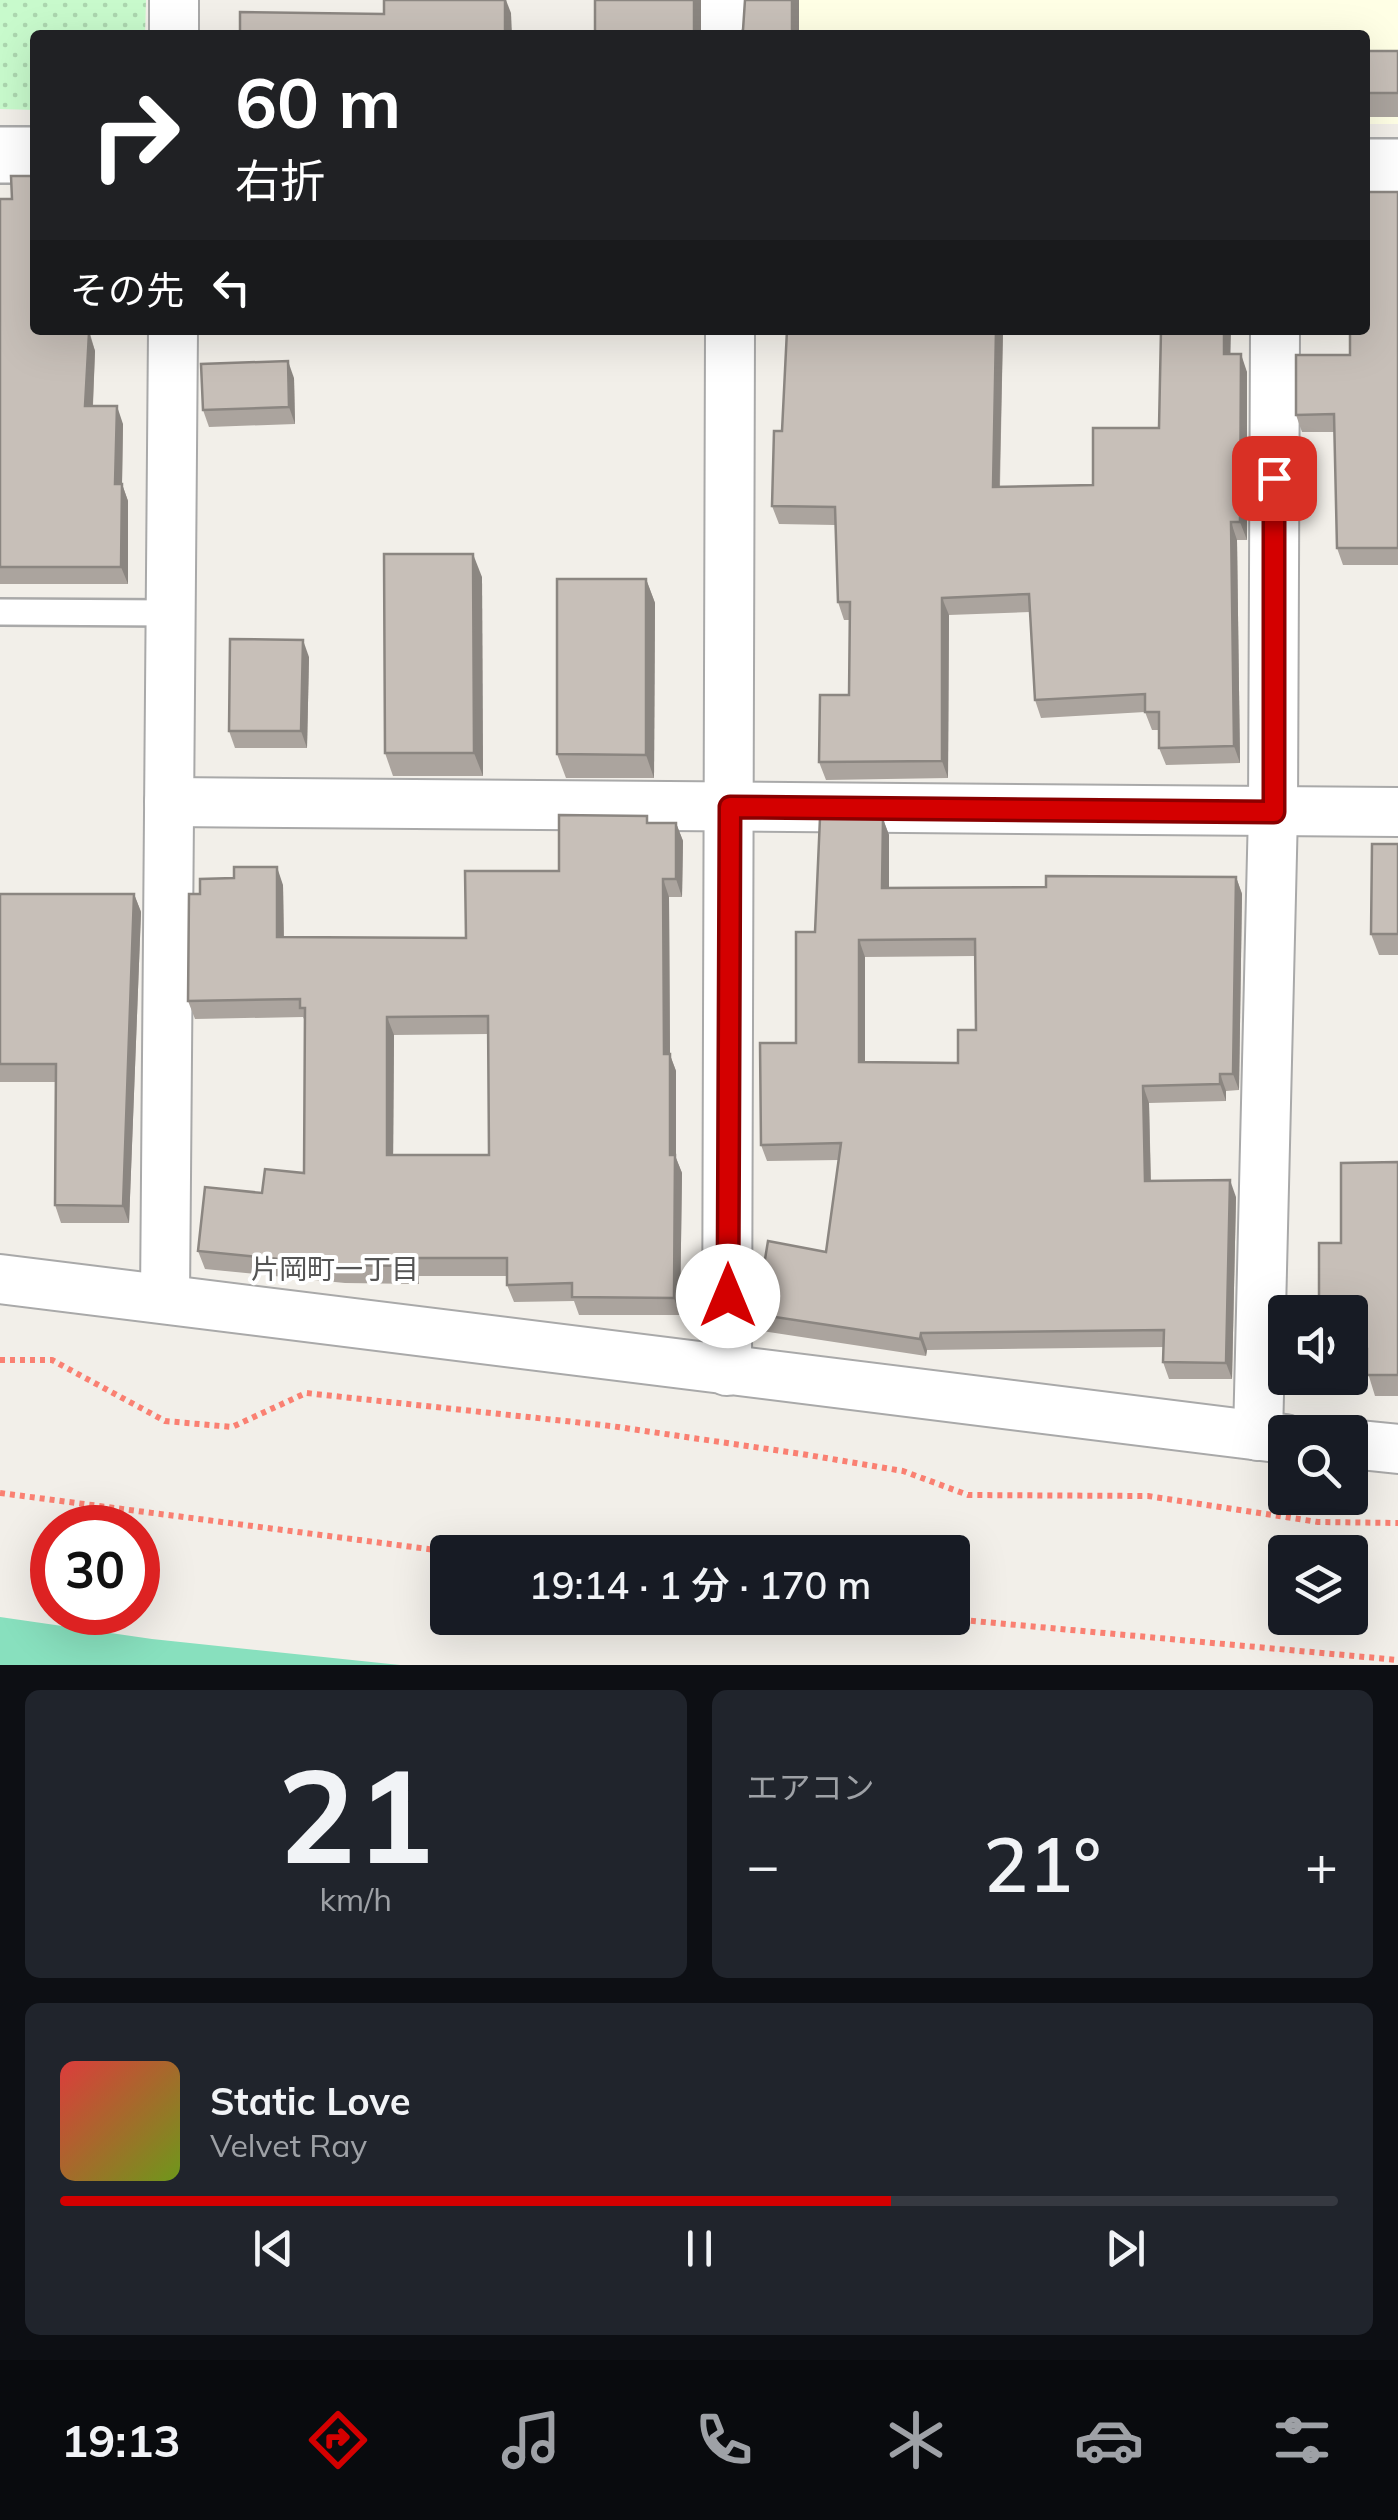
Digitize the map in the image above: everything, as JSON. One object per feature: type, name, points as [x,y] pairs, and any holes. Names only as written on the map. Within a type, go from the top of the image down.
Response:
[{"type":"street","points":[[174,0],[174,30]]},
{"type":"street","points":[[725,30],[726,0]]},
{"type":"street","points":[[0,154],[30,155]]},
{"type":"street","points":[[1370,167],[1398,167]]},
{"type":"street","points":[[165,1299],[173,335]]},
{"type":"street","points":[[727,1371],[730,335]]},
{"type":"street","points":[[1272,1415],[1275,335]]},
{"type":"street","points":[[168,802],[1398,812]]},
{"type":"street","points":[[0,1279],[1268,1437]]},
{"type":"street","points":[[1368,1446],[1398,1448]]},
{"type":"lane","points":[[0,612],[171,613]]},
{"type":"path","points":[[0,1360],[52,1360],[165,1421],[232,1428],[306,1393],[611,1426],[802,1454],[903,1470],[968,1495],[1148,1496],[1318,1522],[1398,1523]]},
{"type":"path","points":[[0,1493],[430,1549]]},
{"type":"path","points":[[970,1621],[1398,1660]]},
{"type":"shaded area","points":[[761,0],[1398,0],[1398,124],[1370,124],[1370,30],[761,30]]},
{"type":"green space","points":[[0,0],[146,0],[145,30],[30,30],[30,110],[0,109]]},
{"type":"green space","points":[[0,1617],[30,1621],[30,1635],[124,1635],[400,1665],[0,1665]]},
{"type":"building","points":[[384,0],[505,0],[505,30],[240,30],[240,12],[384,14]]},
{"type":"building","points":[[595,0],[694,0],[694,30],[595,30]]},
{"type":"building","points":[[745,0],[792,0],[792,30],[743,30]]},
{"type":"building","points":[[1370,51],[1398,51],[1398,93],[1370,93]]},
{"type":"building","points":[[11,176],[30,176],[30,335],[89,335],[85,406],[117,406],[115,484],[122,484],[121,567],[0,567],[0,199],[12,199]]},
{"type":"building","points":[[1370,192],[1398,192],[1398,548],[1337,548],[1334,414],[1296,415],[1296,355],[1350,355],[1350,335],[1370,335]]},
{"type":"building","points":[[787,335],[996,335],[993,487],[1093,485],[1093,428],[1159,428],[1161,335],[1224,335],[1224,354],[1241,354],[1240,522],[1231,522],[1234,746],[1159,748],[1159,712],[1145,712],[1145,694],[1035,700],[1029,594],[942,598],[942,761],[819,762],[820,695],[849,695],[850,602],[838,602],[835,507],[772,506],[774,431],[782,431]]},
{"type":"building","points":[[288,361],[289,407],[203,410],[201,364]]},
{"type":"building","points":[[384,554],[473,554],[474,753],[385,753]]},
{"type":"building","points":[[557,579],[646,579],[646,755],[557,754]]},
{"type":"building","points":[[230,639],[303,640],[301,731],[229,731]]},
{"type":"building","points":[[559,815],[647,816],[647,823],[676,823],[676,879],[663,879],[664,1054],[670,1054],[670,1155],[675,1155],[674,1298],[572,1297],[572,1283],[507,1285],[507,1258],[412,1258],[412,1266],[339,1265],[198,1251],[205,1187],[262,1193],[265,1169],[304,1173],[305,1008],[300,1008],[300,999],[188,1001],[189,894],[200,894],[200,879],[234,878],[234,867],[277,867],[277,937],[466,938],[465,871],[559,871]],"holes":[[[488,1016],[489,1155],[387,1155],[387,1017]]]},
{"type":"building","points":[[820,818],[883,819],[882,888],[1046,887],[1046,876],[1236,877],[1233,1074],[1220,1074],[1220,1084],[1143,1086],[1145,1181],[1230,1180],[1226,1363],[1163,1362],[1164,1330],[921,1333],[920,1339],[756,1314],[768,1241],[826,1252],[841,1143],[761,1145],[760,1043],[796,1043],[796,932],[815,932]],"holes":[[[975,939],[976,1030],[958,1030],[958,1063],[859,1062],[859,940]]]},
{"type":"building","points":[[1372,844],[1398,844],[1398,934],[1371,934]]},
{"type":"building","points":[[0,894],[134,894],[123,1206],[55,1205],[56,1064],[0,1064]]},
{"type":"building","points":[[1398,1162],[1398,1375],[1368,1375],[1368,1295],[1319,1295],[1319,1243],[1341,1243],[1341,1163]]},
{"type":"district","name":"片岡町一丁目","points":[[335,1268]]},
{"type":"route","points":[[728,1296],[730,807],[1274,812],[1274,478]]}]
